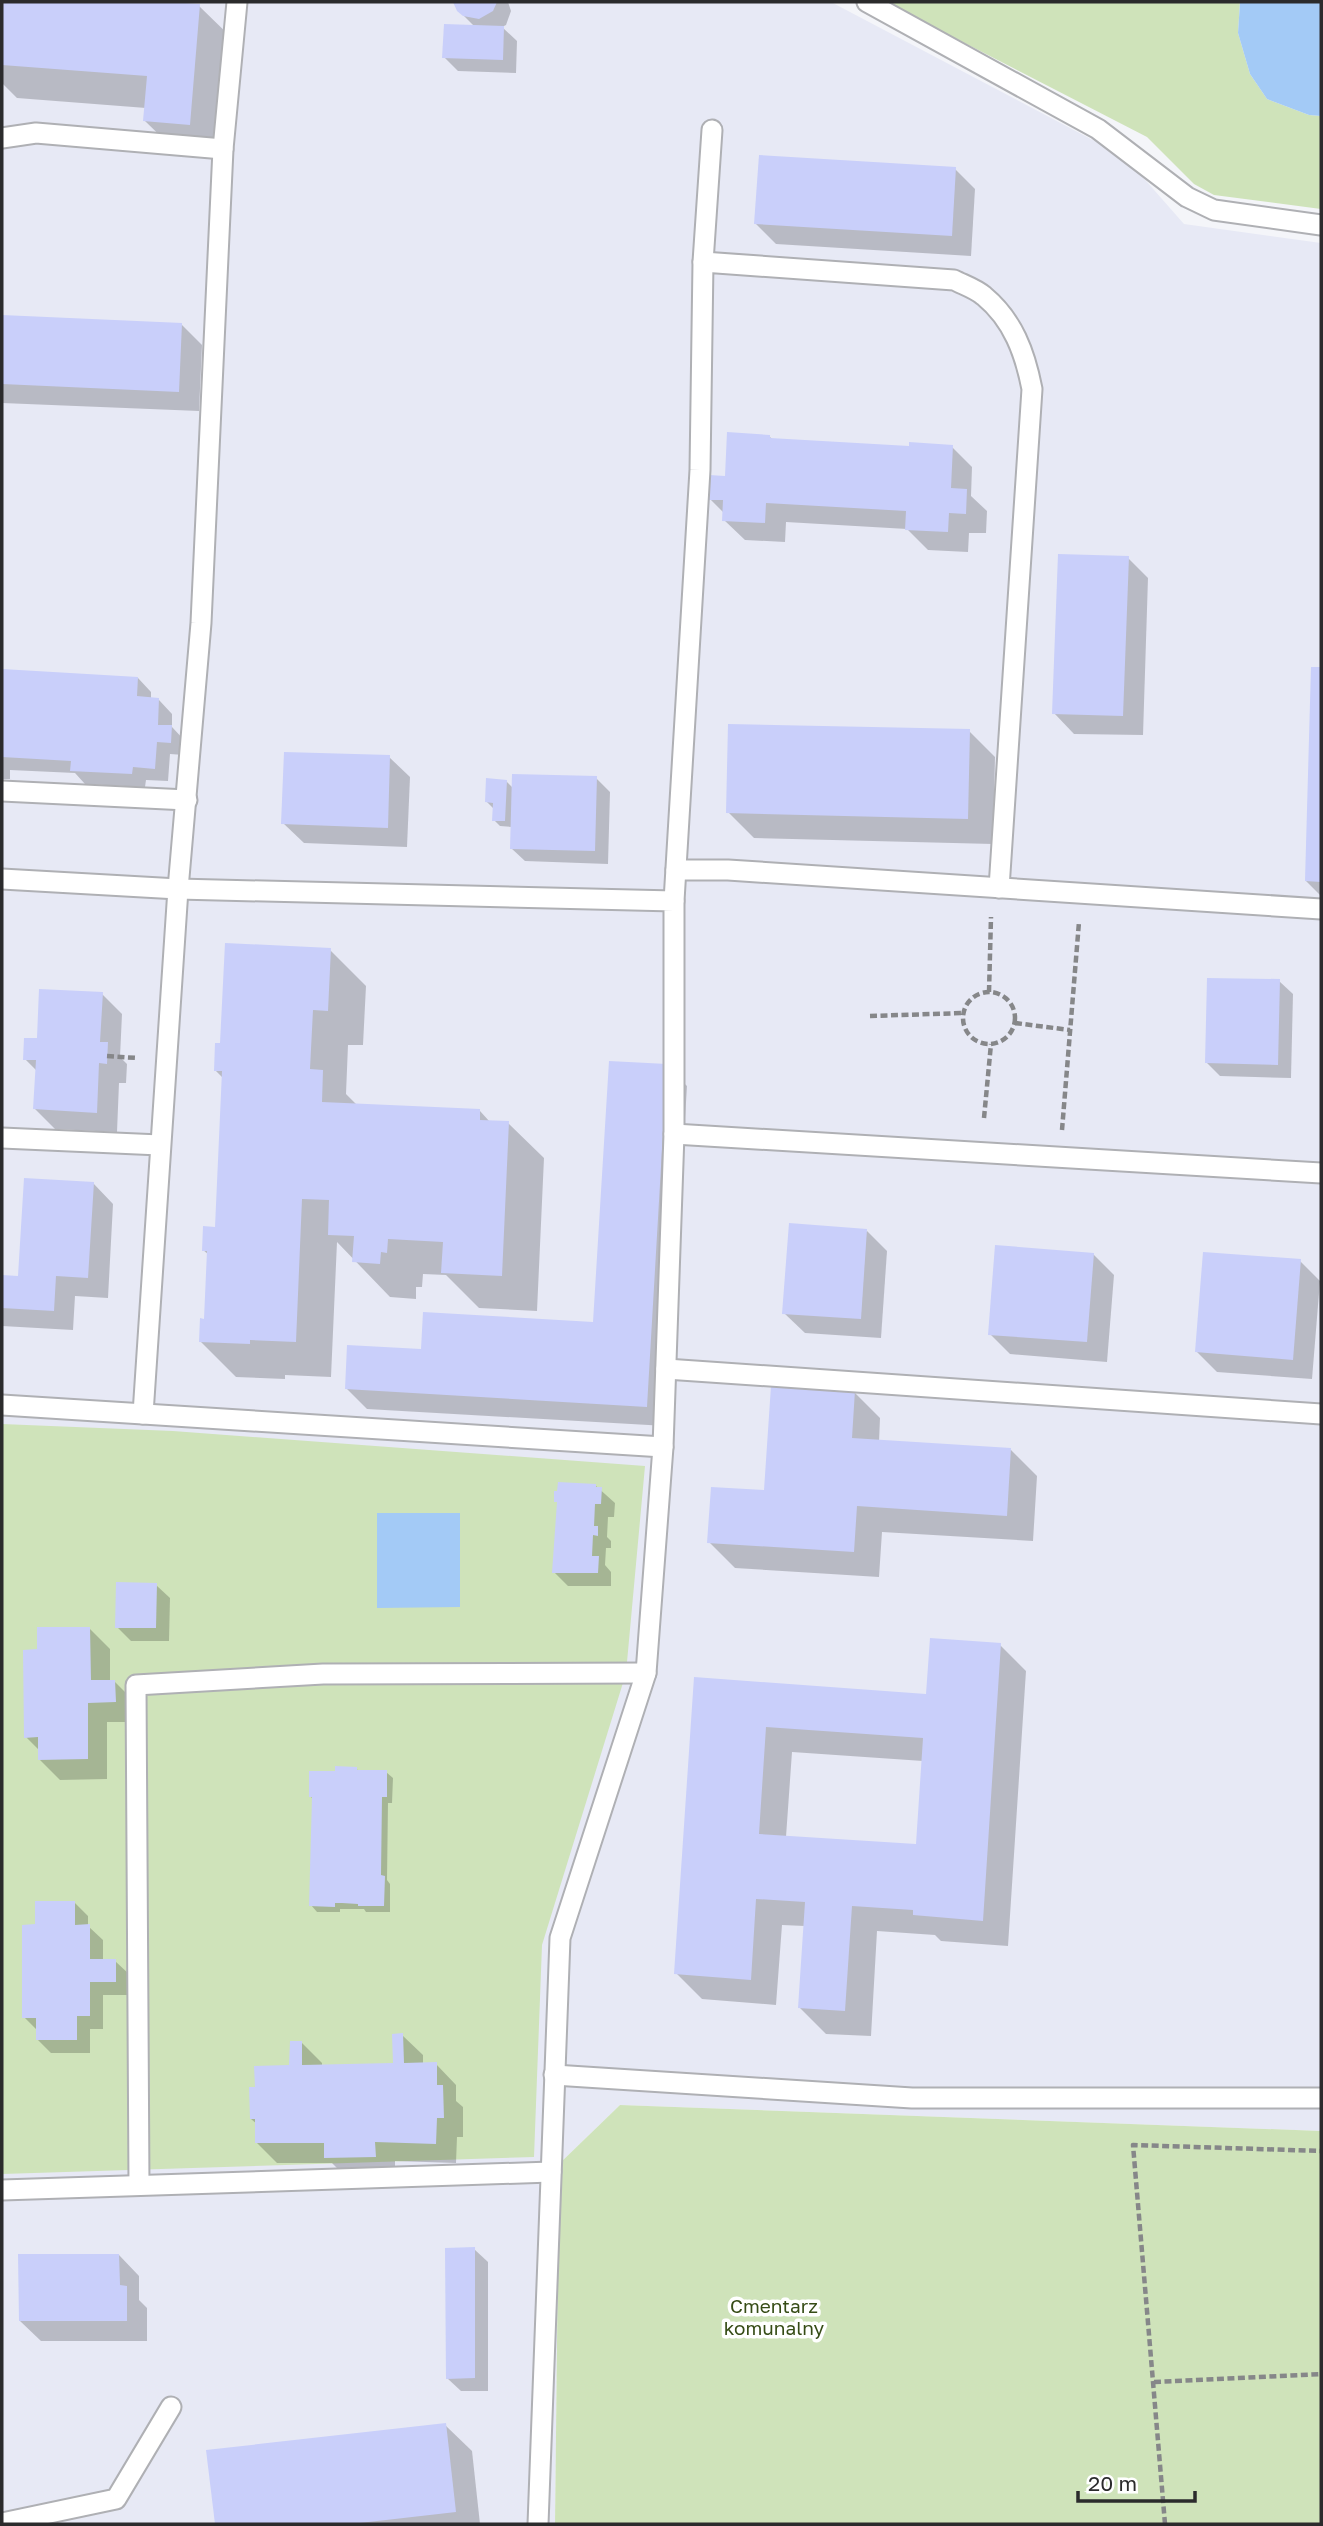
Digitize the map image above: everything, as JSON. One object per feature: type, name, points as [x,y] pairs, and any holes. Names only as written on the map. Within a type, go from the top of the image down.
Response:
[{"type":"lane","points":[[143,1414],[178,889],[201,623],[223,149],[237,2]]},
{"type":"lane","points":[[867,2],[1098,129],[1186,197],[1214,210],[1321,225]]},
{"type":"lane","points":[[538,2524],[560,1938],[646,1673],[663,1447],[674,1135],[674,901],[700,470],[703,262],[712,130]]},
{"type":"lane","points":[[2,138],[36,133],[223,149]]},
{"type":"lane","points":[[703,262],[954,280],[983,295],[1009,324],[1026,356],[1032,389],[996,888]]},
{"type":"lane","points":[[2,791],[187,800]]},
{"type":"lane","points":[[676,870],[728,870],[1321,909]]},
{"type":"lane","points":[[2,879],[178,889],[674,901]]},
{"type":"lane","points":[[674,1135],[1321,1173]]},
{"type":"lane","points":[[2,1138],[160,1145]]},
{"type":"lane","points":[[666,1369],[1321,1414]]},
{"type":"lane","points":[[2,1405],[663,1447]]},
{"type":"lane","points":[[139,2185],[136,1685],[323,1674],[646,1673]]},
{"type":"lane","points":[[554,2075],[912,2098],[1321,2098]]},
{"type":"lane","points":[[2,2190],[551,2172]]},
{"type":"lane","points":[[2,2523],[116,2499],[171,2407]]},
{"type":"path","points":[[989,992],[996,888]]},
{"type":"path","points":[[1060,1158],[1082,893]]},
{"type":"path","points":[[989,992],[998,993],[1013,1005],[1015,1023],[1006,1039],[982,1044],[968,1033],[963,1022],[963,1013],[973,997],[989,992]]},
{"type":"path","points":[[870,1016],[963,1013]]},
{"type":"path","points":[[1015,1023],[1070,1030]]},
{"type":"path","points":[[984,1118],[991,1044]]},
{"type":"path","points":[[1165,2524],[1133,2145],[1321,2151]]},
{"type":"path","points":[[1154,2382],[1321,2374]]},
{"type":"shaded area","points":[[2,2],[831,2],[1125,157],[1184,224],[1321,243],[1321,2131],[620,2105],[559,2164],[555,2524],[2,2524]]},
{"type":"green space","points":[[885,2],[1240,2],[1238,33],[1250,74],[1267,99],[1309,115],[1321,116],[1321,209],[1214,195],[1194,184],[1147,137]]},
{"type":"green space","points":[[2,1424],[173,1431],[645,1466],[626,1673],[542,1945],[534,2157],[2,2174]]},
{"type":"green space","name":"Cmentarz komunalny","points":[[620,2105],[1321,2131],[1321,2524],[555,2524],[559,2164]]},
{"type":"water","points":[[1240,2],[1321,2],[1321,116],[1309,115],[1267,99],[1250,74],[1238,33]]},
{"type":"water","points":[[377,1513],[460,1513],[460,1607],[377,1608]]},
{"type":"building","points":[[2,2],[200,4],[190,125],[143,121],[147,76],[2,65]]},
{"type":"building","points":[[453,2],[497,2],[493,11],[479,19],[463,16]]},
{"type":"building","points":[[444,24],[504,26],[503,60],[442,58]]},
{"type":"building","points":[[759,155],[956,167],[952,236],[754,224]]},
{"type":"building","points":[[2,315],[182,323],[179,392],[2,384]]},
{"type":"building","points":[[727,432],[770,435],[770,438],[909,446],[909,442],[953,445],[951,488],[967,489],[966,514],[949,513],[948,532],[905,530],[906,511],[766,503],[765,523],[722,521],[723,500],[708,500],[709,475],[725,476]]},
{"type":"building","points":[[1058,554],[1129,556],[1123,716],[1052,714]]},
{"type":"building","points":[[1311,667],[1321,667],[1321,882],[1305,881]]},
{"type":"building","points":[[2,669],[138,677],[137,696],[159,698],[158,725],[172,725],[171,743],[157,742],[155,769],[133,767],[132,774],[70,771],[71,761],[2,757]]},
{"type":"building","points":[[728,724],[970,729],[968,819],[726,813]]},
{"type":"building","points":[[284,752],[390,755],[388,828],[281,824]]},
{"type":"building","points":[[512,774],[597,776],[595,851],[510,849]]},
{"type":"building","points":[[486,778],[507,780],[505,821],[492,821],[493,803],[485,802]]},
{"type":"building","points":[[225,943],[331,948],[328,1011],[313,1010],[310,1069],[323,1070],[322,1102],[480,1109],[480,1120],[509,1121],[502,1276],[441,1273],[443,1242],[388,1239],[387,1253],[381,1252],[380,1264],[352,1262],[354,1236],[328,1235],[329,1200],[302,1199],[296,1342],[199,1342],[200,1318],[204,1319],[207,1251],[202,1251],[203,1226],[215,1227],[222,1071],[214,1071],[215,1043],[220,1043]]},
{"type":"building","points":[[1207,978],[1280,979],[1278,1065],[1205,1063]]},
{"type":"building","points":[[39,989],[103,992],[100,1042],[108,1042],[107,1064],[99,1063],[97,1113],[33,1109],[36,1060],[23,1060],[24,1038],[37,1038]]},
{"type":"building","points":[[609,1061],[667,1064],[647,1407],[345,1389],[347,1345],[421,1349],[423,1312],[593,1322]]},
{"type":"building","points":[[24,1178],[94,1182],[88,1278],[56,1276],[54,1311],[2,1308],[2,1275],[18,1276]]},
{"type":"building","points":[[789,1223],[867,1229],[861,1319],[782,1314]]},
{"type":"building","points":[[995,1245],[1094,1253],[1087,1342],[988,1335]]},
{"type":"building","points":[[1203,1252],[1301,1259],[1293,1360],[1195,1352]]},
{"type":"building","points":[[771,1386],[855,1390],[852,1438],[1011,1448],[1007,1516],[857,1506],[854,1552],[707,1543],[711,1487],[764,1490]]},
{"type":"building","points":[[558,1482],[596,1484],[596,1487],[602,1487],[601,1504],[595,1504],[594,1526],[598,1526],[598,1536],[593,1535],[592,1556],[599,1556],[598,1573],[552,1573],[557,1502],[554,1502],[554,1491],[557,1491]]},
{"type":"building","points":[[116,1582],[157,1583],[156,1628],[115,1628]]},
{"type":"building","points":[[37,1627],[90,1627],[91,1680],[115,1680],[116,1702],[88,1703],[88,1759],[38,1760],[38,1737],[24,1738],[23,1650],[37,1649]]},
{"type":"building","points":[[930,1638],[1001,1643],[983,1921],[913,1915],[913,1910],[852,1906],[845,2011],[798,2008],[805,1902],[756,1899],[751,1980],[674,1974],[694,1677],[926,1694]],"holes":[[[766,1727],[923,1738],[916,1844],[759,1834]]]},
{"type":"building","points":[[335,1766],[357,1767],[357,1770],[387,1770],[387,1797],[382,1797],[381,1875],[385,1876],[384,1906],[335,1903],[335,1907],[309,1906],[312,1797],[309,1797],[309,1771],[335,1771]]},
{"type":"building","points":[[35,1901],[75,1901],[75,1925],[90,1924],[90,1959],[116,1959],[116,1982],[90,1982],[90,2016],[77,2016],[77,2040],[36,2040],[36,2018],[22,2018],[22,1925],[35,1924]]},
{"type":"building","points":[[403,2033],[404,2063],[437,2062],[437,2085],[443,2085],[444,2118],[437,2118],[436,2144],[375,2142],[376,2157],[324,2158],[324,2143],[255,2143],[255,2119],[250,2119],[249,2087],[255,2087],[254,2066],[289,2065],[290,2041],[302,2041],[302,2065],[393,2063],[392,2034]]},
{"type":"building","points":[[475,2247],[475,2378],[446,2379],[445,2248]]},
{"type":"building","points":[[18,2254],[119,2254],[120,2285],[127,2286],[127,2321],[19,2321]]},
{"type":"building","points":[[446,2423],[456,2512],[351,2524],[215,2524],[206,2450]]}]
